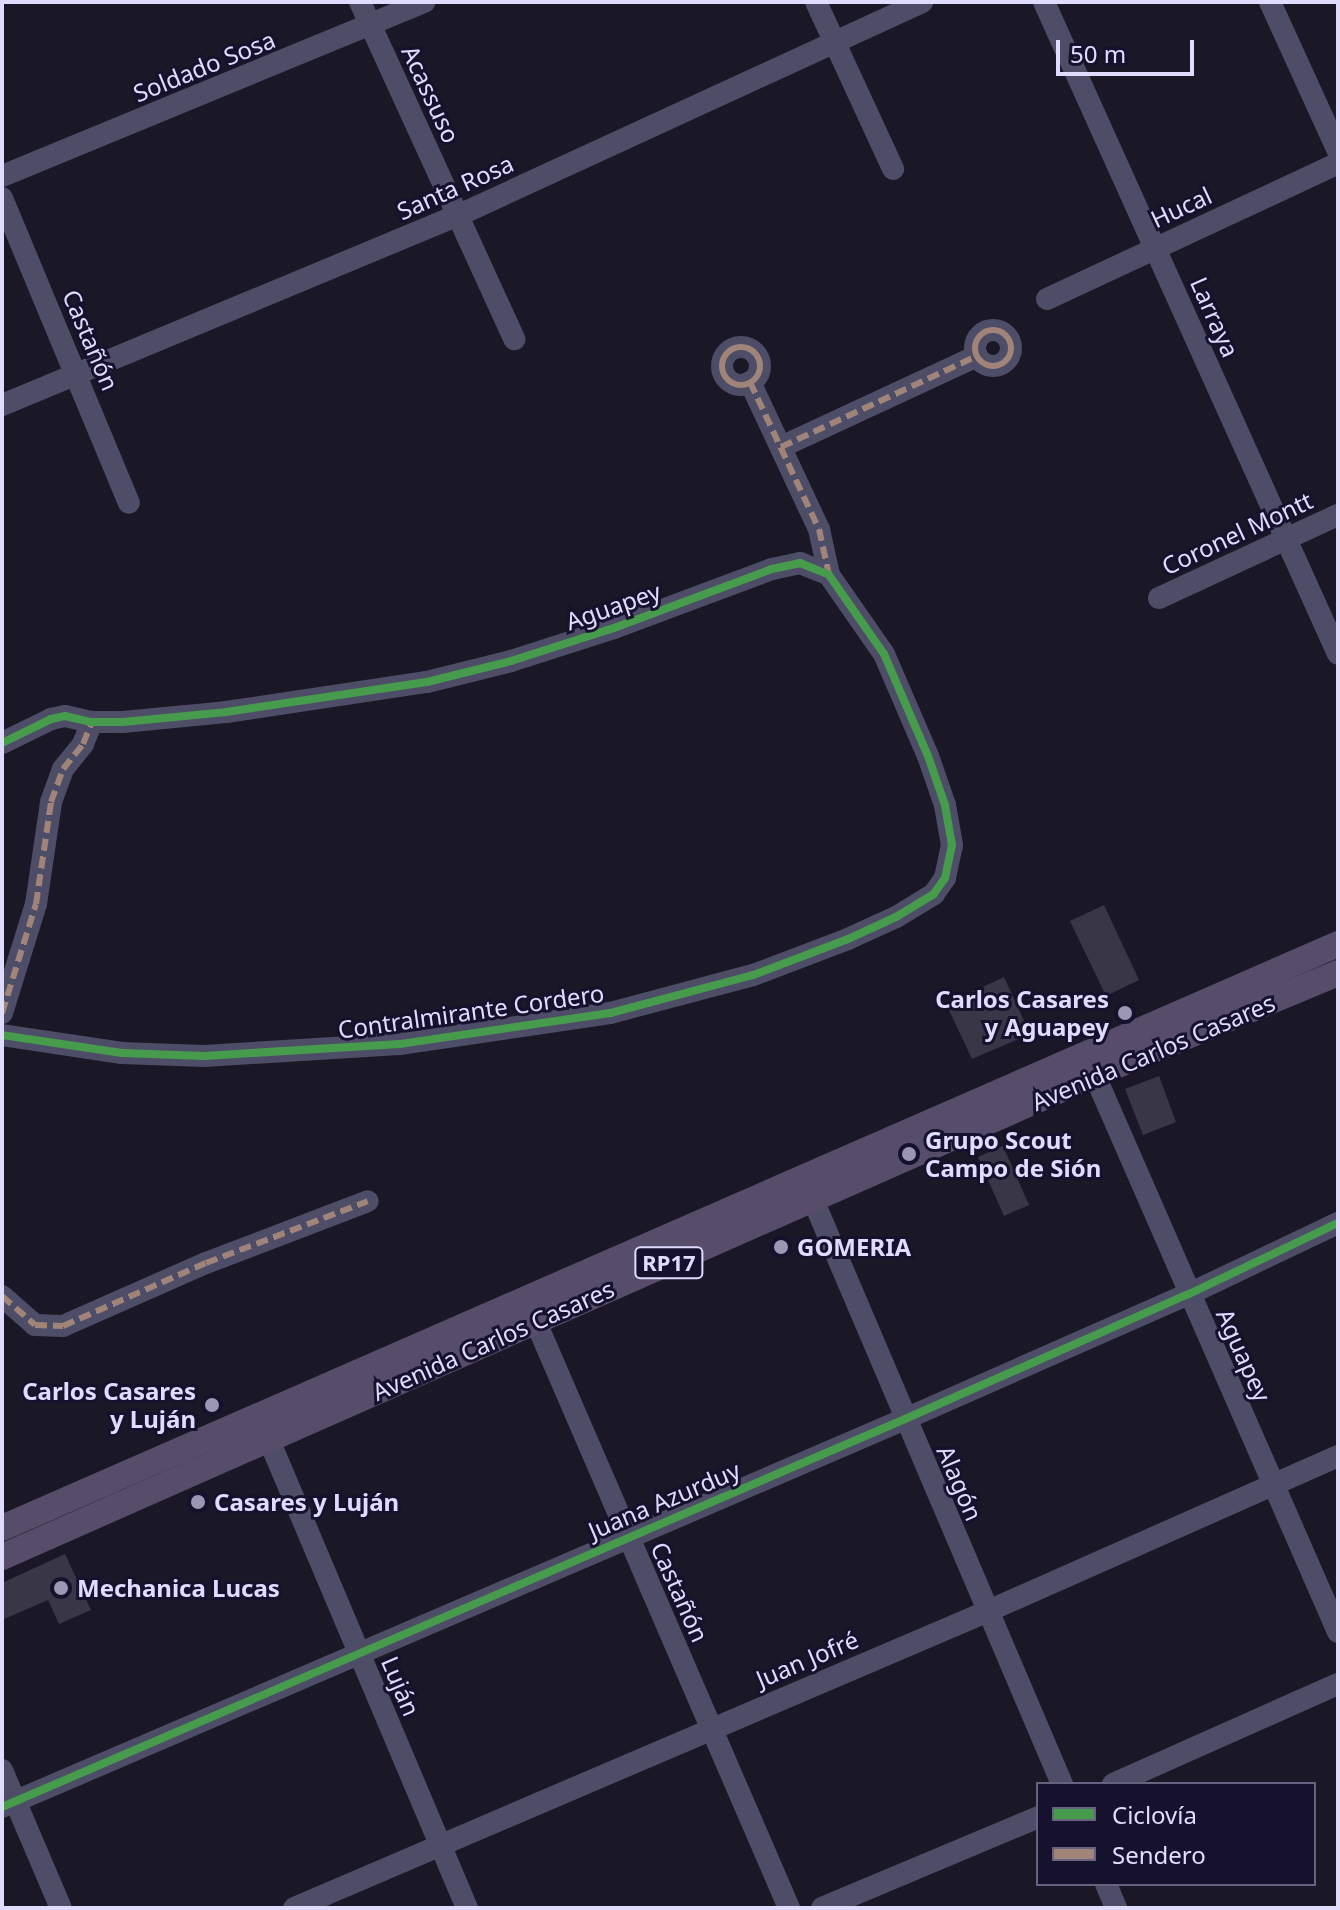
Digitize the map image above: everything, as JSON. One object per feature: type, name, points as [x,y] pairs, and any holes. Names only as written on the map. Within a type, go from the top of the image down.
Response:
[{"type":"main road","name":"Avenida Carlos Casares","points":[[2,1557],[269,1440],[531,1309],[814,1202],[1338,944]]},
{"type":"main road","name":"Avenida Carlos Casares","points":[[2,1528],[531,1309],[1090,1064],[1338,973]]},
{"type":"street","name":"Acassuso","points":[[360,2],[514,339]]},
{"type":"street","name":"Soldado Sosa","points":[[2,176],[371,27],[425,2]]},
{"type":"street","points":[[816,2],[893,169]]},
{"type":"street","name":"Santa Rosa","points":[[2,405],[459,215],[922,2]]},
{"type":"street","name":"Larraya","points":[[1044,2],[1338,654]]},
{"type":"street","points":[[1270,2],[1338,151]]},
{"type":"street","name":"Hucal","points":[[1047,299],[1338,163]]},
{"type":"street","name":"Castañón","points":[[2,198],[129,503]]},
{"type":"street","points":[[781,447],[977,356]]},
{"type":"street","points":[[750,382],[819,529],[829,575]]},
{"type":"street","name":"Coronel Montt","points":[[1159,598],[1338,515]]},
{"type":"street","name":"Aguapey","points":[[2,743],[51,719],[65,716],[92,722],[226,712],[427,682],[511,661],[614,628],[787,564],[800,563],[829,575]]},
{"type":"street","name":"Contralmirante Cordero","points":[[2,1035],[122,1053],[204,1056],[399,1044],[610,1013],[753,975],[848,939],[914,908],[934,894],[950,860],[951,830],[945,805],[909,709],[884,654],[829,575]]},
{"type":"street","points":[[2,1013],[36,904],[51,802],[63,769],[83,744],[92,722]]},
{"type":"street","name":"Aguapey","points":[[1090,1064],[1338,1632]]},
{"type":"street","points":[[2,1296],[35,1325],[63,1326],[206,1263],[368,1201]]},
{"type":"street","name":"Alagón","points":[[814,1202],[986,1612],[1061,1782]]},
{"type":"street","name":"Juana Azurduy","points":[[9,1804],[905,1419],[1189,1294],[1338,1223]]},
{"type":"street","name":"Castañón","points":[[531,1309],[789,1908]]},
{"type":"street","name":"Luján","points":[[269,1440],[467,1908]]},
{"type":"street","name":"Juan Jofré","points":[[294,1908],[986,1612],[1338,1456]]},
{"type":"street","points":[[1118,1782],[1338,1684]]},
{"type":"street","points":[[2,1770],[9,1804],[61,1908]]},
{"type":"street","points":[[822,1908],[1036,1818]]},
{"type":"street","points":[[1107,1886],[1116,1908]]},
{"type":"building","points":[[1104,905],[1139,980],[1106,996],[1070,921]]},
{"type":"building","points":[[1004,977],[1030,1034],[972,1059],[946,1004]]},
{"type":"building","points":[[1159,1076],[1176,1122],[1143,1135],[1125,1089]]},
{"type":"building","points":[[1003,1146],[1029,1205],[1004,1216],[978,1157]]},
{"type":"building","points":[[65,1554],[91,1610],[59,1624],[48,1600],[2,1620],[2,1583]]},
{"type":"marked path","points":[[993,330],[1006,335],[1011,348],[1006,361],[993,366],[980,361],[975,348],[980,335],[993,330]]},
{"type":"marked path","points":[[741,347],[754,353],[760,366],[754,379],[741,385],[728,379],[722,366],[728,353],[741,347]]},
{"type":"marked path","points":[[781,447],[977,356]]},
{"type":"marked path","points":[[750,382],[819,529],[829,575]]},
{"type":"marked path","points":[[2,1013],[36,904],[51,802],[63,769],[83,744],[92,722]]},
{"type":"marked path","points":[[2,1296],[35,1325],[63,1326],[206,1263],[368,1201]]},
{"type":"cycle path","points":[[2,743],[51,719],[65,716],[92,722],[123,722],[226,712],[427,682],[511,661],[614,628],[772,569],[800,563],[829,575],[884,654],[928,756],[945,805],[952,845],[945,878],[934,894],[896,917],[753,975],[610,1013],[399,1044],[204,1056],[122,1053],[2,1035]]},
{"type":"cycle path","points":[[2,1807],[905,1419],[1189,1294],[1338,1223]]},
{"type":"place","name":"Carlos Casares y Aguapey","points":[[1125,1013]]},
{"type":"place","name":"Grupo Scout Campo de Sión","points":[[909,1154]]},
{"type":"place","name":"GOMERIA","points":[[781,1247]]},
{"type":"place","name":"Carlos Casares y Luján","points":[[212,1405]]},
{"type":"place","name":"Casares y Luján","points":[[198,1502]]},
{"type":"place","name":"Mechanica Lucas","points":[[61,1588]]}]
